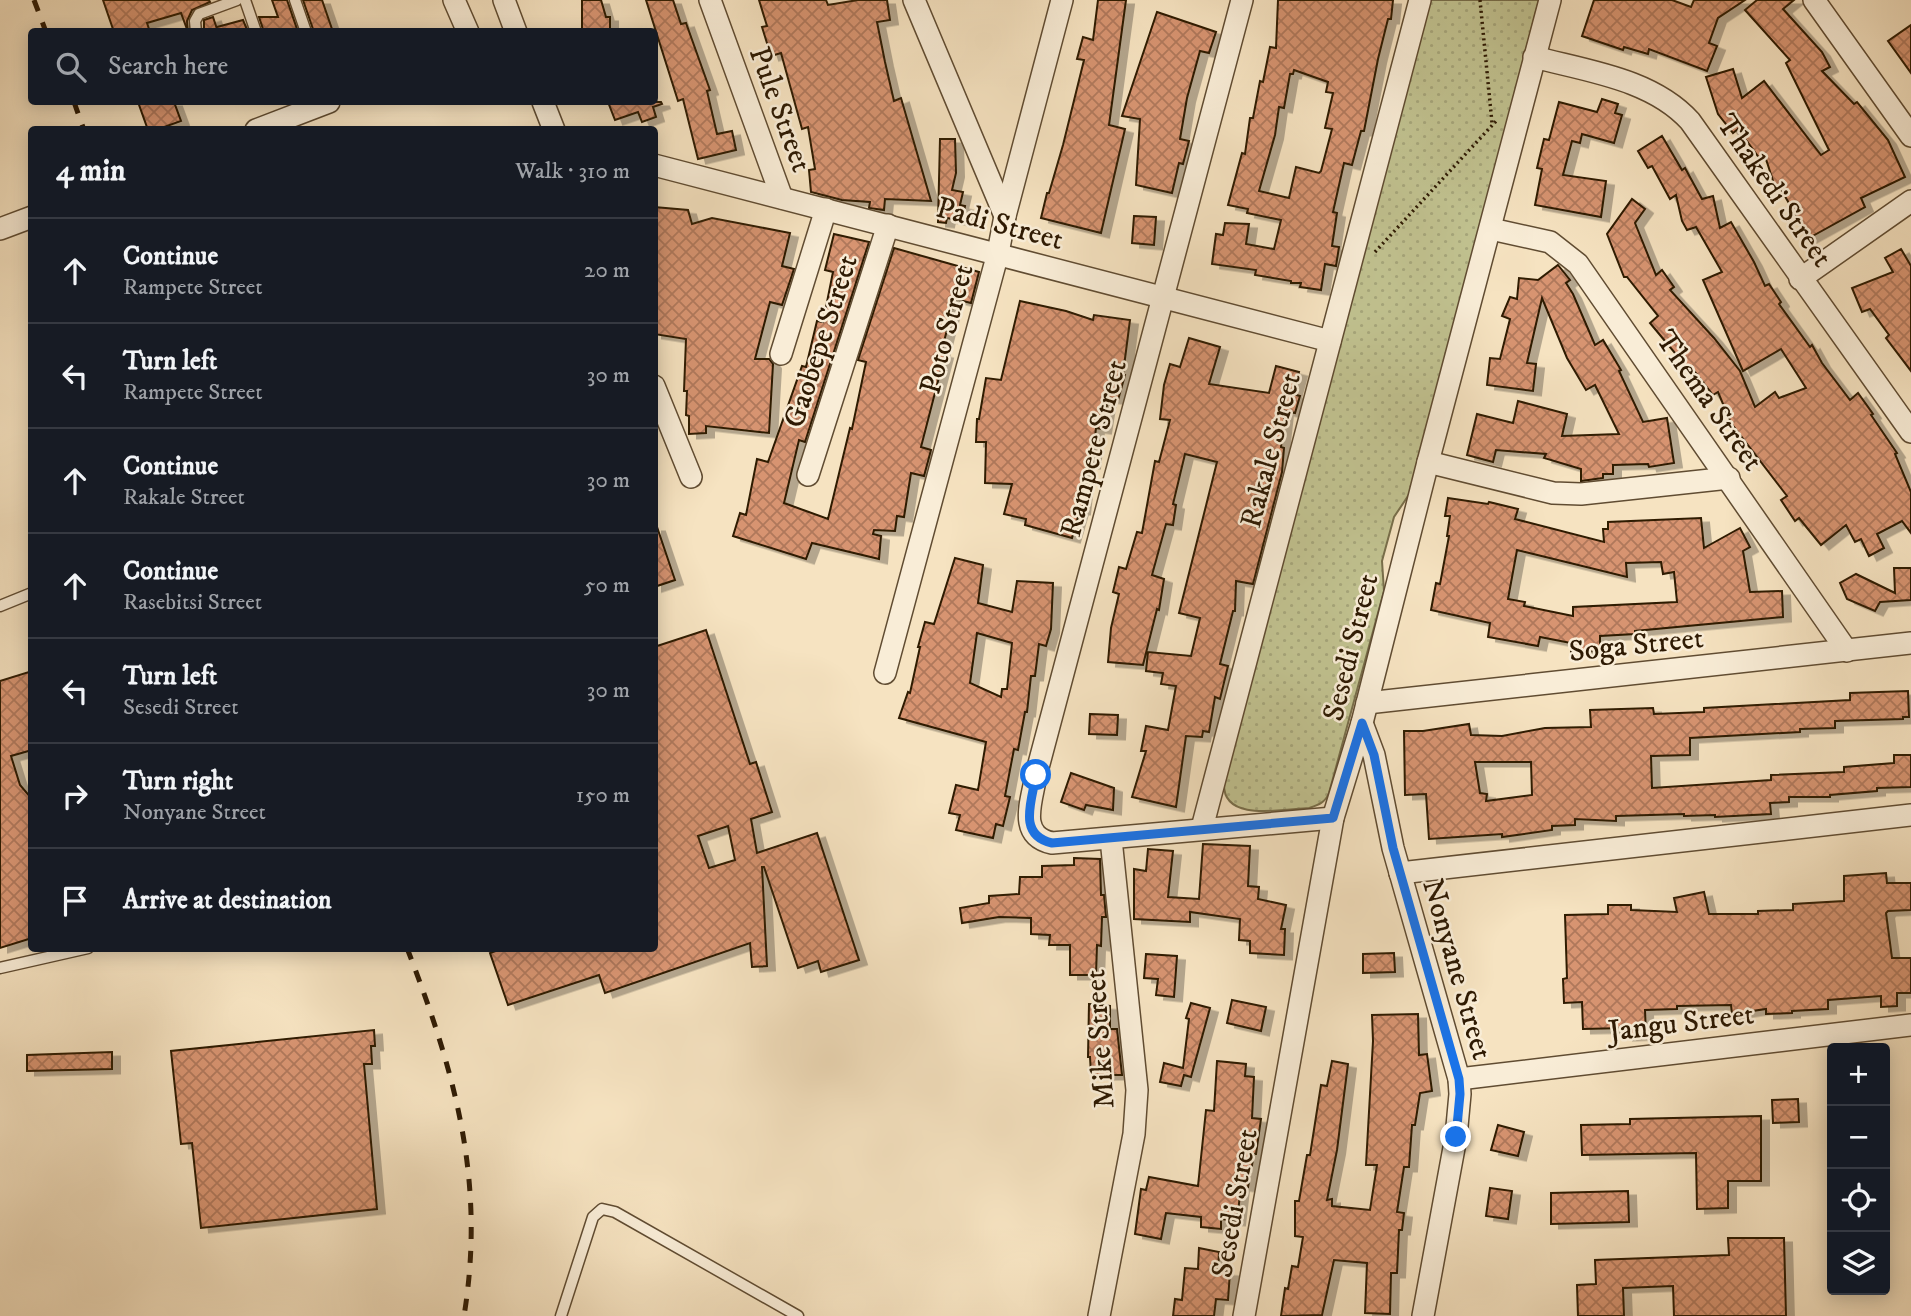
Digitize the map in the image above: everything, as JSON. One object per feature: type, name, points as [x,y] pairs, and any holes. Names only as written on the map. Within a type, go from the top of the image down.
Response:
[{"type":"street","points":[[454,0],[466,28]]},
{"type":"street","points":[[505,0],[515,28]]},
{"type":"street","name":"Pule Street","points":[[710,0],[782,198]]},
{"type":"street","name":"Padi Street","points":[[914,0],[1004,216]]},
{"type":"street","name":"Poto Street","points":[[884,673],[998,253],[1004,216],[1062,0]]},
{"type":"street","name":"Rampete Street","points":[[1111,839],[1052,843],[1040,840],[1031,828],[1029,815],[1036,775],[1242,0]]},
{"type":"street","name":"Rakale Street","points":[[1202,828],[1420,0]]},
{"type":"street","name":"Sesedi Street","points":[[1244,1316],[1333,818],[1364,713],[1550,0]]},
{"type":"street","points":[[1814,0],[1911,136]]},
{"type":"street","name":"Thakedi Street","points":[[1534,57],[1646,89],[1678,107],[1911,432]]},
{"type":"street","points":[[266,126],[321,105]]},
{"type":"street","points":[[544,105],[552,126]]},
{"type":"street","name":"Padi Street","points":[[658,165],[1329,341]]},
{"type":"street","points":[[1800,279],[1911,201]]},
{"type":"street","points":[[781,354],[826,209]]},
{"type":"street","points":[[0,229],[28,218]]},
{"type":"street","name":"Gaobepe Street","points":[[808,475],[888,225]]},
{"type":"street","name":"Thema Street","points":[[1491,229],[1550,242],[1578,264],[1847,651]]},
{"type":"street","points":[[658,396],[691,477]]},
{"type":"street","points":[[1428,462],[1553,493],[1581,494],[1728,478]]},
{"type":"street","name":"Soga Street","points":[[1364,713],[1911,643]]},
{"type":"street","name":"Nonyane Street","points":[[1364,713],[1400,873],[1459,1079],[1456,1137],[1423,1316]]},
{"type":"street","points":[[1400,873],[1911,815]]},
{"type":"street","points":[[1111,839],[1202,828],[1333,818]]},
{"type":"street","name":"Mike Street","points":[[1098,1316],[1132,1146],[1137,1090],[1111,839]]},
{"type":"street","name":"Jangu Street","points":[[1459,1079],[1911,1025]]},
{"type":"lane","points":[[196,28],[195,21],[199,14],[237,0]]},
{"type":"lane","points":[[245,0],[255,28]]},
{"type":"lane","points":[[295,0],[305,28]]},
{"type":"lane","points":[[0,606],[28,595]]},
{"type":"lane","points":[[0,968],[70,952]]},
{"type":"lane","points":[[561,1316],[593,1216],[602,1209],[615,1212],[798,1316]]},
{"type":"path","points":[[1480,0],[1494,135]]},
{"type":"path","points":[[1372,254],[1500,116]]},
{"type":"green space","points":[[1430,0],[1539,0],[1410,493],[1394,517],[1382,561],[1384,591],[1329,793],[1318,805],[1309,808],[1270,811],[1243,809],[1233,804],[1226,796],[1224,783]]},
{"type":"building","points":[[103,0],[210,2],[192,10],[187,21],[188,28],[181,13],[147,23],[149,28],[113,28]]},
{"type":"building","points":[[272,0],[287,0],[297,28],[263,28],[259,17],[278,17]]},
{"type":"building","points":[[303,0],[322,0],[332,28],[313,28]]},
{"type":"building","points":[[582,0],[601,0],[606,17],[610,17],[610,28],[582,28]]},
{"type":"building","points":[[646,0],[673,0],[681,24],[686,23],[710,90],[707,91],[717,134],[732,131],[736,150],[698,159],[683,99],[678,101],[658,38],[658,28],[655,28]]},
{"type":"building","points":[[759,0],[826,0],[828,5],[858,0],[887,0],[890,20],[877,22],[885,62],[894,101],[901,98],[931,201],[885,199],[884,210],[869,208],[870,202],[842,200],[811,192],[809,170],[815,169],[808,127],[802,129],[781,53],[771,56],[762,27],[767,26]]},
{"type":"building","points":[[1098,0],[1126,0],[1109,125],[1125,129],[1101,233],[1041,218],[1084,60],[1077,59],[1083,37],[1093,40]]},
{"type":"building","points":[[1278,0],[1393,0],[1391,19],[1388,19],[1378,59],[1364,131],[1361,131],[1352,165],[1344,163],[1333,212],[1337,213],[1332,246],[1339,247],[1336,266],[1325,264],[1321,290],[1300,287],[1301,283],[1255,275],[1256,270],[1212,264],[1216,234],[1223,235],[1225,223],[1249,224],[1246,244],[1274,249],[1281,220],[1247,213],[1248,209],[1228,205],[1242,153],[1245,154],[1250,118],[1253,118],[1270,47],[1276,48]],"holes":[[[1294,70],[1328,82],[1326,92],[1333,93],[1325,128],[1332,129],[1321,171],[1319,173],[1296,167],[1289,198],[1259,191],[1275,135],[1279,107],[1284,108],[1290,74],[1293,74]]]},
{"type":"building","points":[[1594,0],[1672,0],[1691,7],[1694,0],[1745,0],[1718,18],[1709,43],[1717,46],[1707,71],[1649,49],[1648,54],[1624,47],[1623,50],[1582,36]]},
{"type":"building","points":[[1757,0],[1794,0],[1783,9],[1822,52],[1830,67],[1822,71],[1854,104],[1857,102],[1888,140],[1905,177],[1861,198],[1865,207],[1809,238],[1779,186],[1775,187],[1765,156],[1760,159],[1738,129],[1733,133],[1718,114],[1706,77],[1733,69],[1742,98],[1764,81],[1821,155],[1829,150],[1786,63],[1790,60],[1745,10]]},
{"type":"building","points":[[1157,12],[1216,32],[1209,53],[1200,51],[1187,98],[1180,139],[1189,141],[1183,164],[1179,163],[1172,193],[1136,185],[1140,119],[1122,116]]},
{"type":"building","points":[[213,17],[217,28],[204,28],[204,20]]},
{"type":"building","points":[[243,20],[246,28],[217,28]]},
{"type":"building","points":[[1911,25],[1911,73],[1888,41]]},
{"type":"building","points":[[1602,99],[1618,104],[1615,113],[1622,115],[1614,143],[1582,134],[1580,143],[1572,141],[1563,175],[1606,181],[1601,217],[1535,205],[1542,169],[1537,168],[1544,139],[1549,140],[1559,102],[1597,112]]},
{"type":"building","points":[[662,104],[653,107],[656,117],[642,122],[638,112],[615,120],[609,105]]},
{"type":"building","points":[[139,105],[175,105],[181,121],[167,126],[147,126]]},
{"type":"building","points":[[1662,136],[1682,170],[1685,168],[1702,199],[1713,196],[1720,228],[1731,222],[1765,286],[1769,284],[1781,302],[1779,304],[1810,347],[1812,345],[1850,400],[1858,393],[1873,414],[1871,415],[1897,453],[1895,454],[1911,492],[1911,533],[1902,521],[1877,534],[1884,548],[1869,556],[1861,539],[1855,542],[1846,525],[1821,545],[1799,518],[1795,521],[1781,500],[1787,496],[1731,423],[1718,392],[1713,395],[1650,323],[1658,316],[1627,277],[1624,277],[1607,234],[1632,199],[1645,209],[1635,223],[1656,275],[1662,270],[1674,287],[1670,290],[1740,371],[1755,407],[1775,392],[1779,398],[1806,388],[1781,349],[1743,371],[1703,280],[1722,272],[1696,227],[1687,230],[1676,195],[1670,199],[1652,166],[1648,168],[1638,151]]},
{"type":"building","points":[[940,139],[955,139],[956,173],[952,190],[963,192],[960,205],[965,206],[962,221],[947,218],[946,223],[938,222]]},
{"type":"building","points":[[658,207],[688,210],[692,224],[712,218],[790,233],[782,266],[794,269],[782,305],[770,302],[755,359],[769,359],[773,364],[769,433],[706,426],[706,433],[689,434],[689,416],[686,415],[687,391],[684,391],[686,339],[658,335]]},
{"type":"building","points":[[1134,216],[1156,217],[1154,245],[1132,243]]},
{"type":"building","points":[[834,234],[869,242],[805,442],[799,440],[784,503],[828,519],[850,428],[852,429],[866,362],[858,360],[894,248],[979,272],[971,303],[955,299],[941,353],[945,354],[921,447],[931,450],[924,476],[911,473],[904,517],[897,516],[895,531],[874,530],[873,534],[881,536],[879,559],[812,543],[806,559],[733,536],[740,513],[746,515],[757,459],[768,462],[802,366],[806,367],[817,321],[823,322],[833,272],[825,270]]},
{"type":"building","points":[[1901,249],[1911,266],[1911,371],[1886,338],[1889,335],[1870,309],[1862,312],[1852,288],[1893,272],[1885,258]]},
{"type":"building","points":[[1558,265],[1570,280],[1566,283],[1595,345],[1603,340],[1621,370],[1619,371],[1643,422],[1667,418],[1674,463],[1649,467],[1648,464],[1613,465],[1613,474],[1603,474],[1603,478],[1581,481],[1581,469],[1544,458],[1546,454],[1496,450],[1493,462],[1467,455],[1477,414],[1513,423],[1518,401],[1567,414],[1562,436],[1619,434],[1595,385],[1586,390],[1567,358],[1542,298],[1527,363],[1536,364],[1533,391],[1487,385],[1490,358],[1500,359],[1510,319],[1502,316],[1510,297],[1517,299],[1519,278],[1538,280]]},
{"type":"building","points":[[1020,301],[1093,320],[1094,315],[1130,320],[1125,375],[1118,400],[1108,398],[1103,429],[1096,428],[1092,464],[1087,464],[1082,510],[1072,538],[1025,525],[1026,519],[1004,514],[1012,484],[985,483],[986,442],[976,442],[977,419],[986,378],[1001,380]]},
{"type":"building","points":[[1189,338],[1220,347],[1209,384],[1269,393],[1276,366],[1299,372],[1293,394],[1300,396],[1295,413],[1285,411],[1281,447],[1284,448],[1282,472],[1253,584],[1236,581],[1235,611],[1220,664],[1228,666],[1220,699],[1215,697],[1209,732],[1203,731],[1202,737],[1186,736],[1176,807],[1132,797],[1146,751],[1141,751],[1146,726],[1168,730],[1176,686],[1161,684],[1163,673],[1146,671],[1148,652],[1191,656],[1200,618],[1179,613],[1217,462],[1185,454],[1173,504],[1176,505],[1173,525],[1166,524],[1152,575],[1164,579],[1159,610],[1157,609],[1143,665],[1108,662],[1111,628],[1119,594],[1113,592],[1119,567],[1126,569],[1137,532],[1142,533],[1155,461],[1159,462],[1170,420],[1160,419],[1164,385],[1170,364],[1180,367]]},
{"type":"building","points":[[1448,498],[1489,502],[1518,509],[1515,519],[1604,542],[1603,529],[1608,529],[1608,522],[1701,518],[1704,548],[1740,528],[1750,547],[1743,551],[1750,592],[1782,591],[1783,617],[1600,636],[1600,651],[1571,652],[1571,643],[1540,637],[1538,646],[1488,637],[1490,623],[1431,610],[1436,583],[1440,584],[1449,536],[1450,516],[1445,516]],"holes":[[[1517,550],[1627,577],[1626,563],[1661,562],[1663,574],[1674,572],[1677,602],[1573,607],[1573,616],[1524,606],[1525,602],[1508,599]]]},
{"type":"building","points":[[658,530],[675,580],[658,586]]},
{"type":"building","points":[[955,558],[983,565],[978,603],[1012,612],[1017,581],[1053,583],[1051,629],[1046,646],[1039,644],[1035,676],[1031,676],[1027,712],[1018,750],[1014,749],[1005,796],[1010,797],[1003,826],[996,824],[993,838],[956,830],[960,815],[949,813],[956,785],[978,790],[986,742],[899,718],[908,692],[910,693],[925,622],[934,624]],"holes":[[[977,633],[1012,643],[1007,689],[1002,689],[1001,697],[970,683]]]},
{"type":"building","points":[[1894,568],[1911,568],[1911,600],[1880,602],[1875,611],[1847,599],[1840,583],[1856,574],[1895,593]]},
{"type":"building","points":[[706,630],[750,764],[756,762],[772,812],[751,819],[757,853],[817,833],[859,960],[821,972],[818,961],[798,968],[764,867],[767,966],[752,967],[750,943],[605,993],[599,975],[508,1005],[490,953],[658,952],[658,646]],"holes":[[[728,826],[735,860],[709,868],[698,836]]]},
{"type":"building","points":[[28,672],[28,751],[11,756],[20,785],[28,794],[28,939],[0,948],[0,681]]},
{"type":"building","points":[[1908,691],[1909,717],[1835,721],[1835,728],[1800,729],[1800,732],[1690,738],[1690,755],[1651,756],[1652,788],[1771,780],[1771,775],[1844,772],[1844,767],[1894,763],[1894,755],[1911,755],[1911,787],[1877,788],[1877,791],[1830,797],[1789,797],[1789,802],[1770,803],[1771,814],[1715,817],[1684,814],[1616,816],[1616,821],[1575,819],[1575,825],[1552,826],[1552,830],[1502,837],[1502,834],[1429,839],[1426,794],[1405,795],[1404,731],[1469,724],[1471,735],[1502,736],[1545,728],[1591,727],[1590,710],[1653,708],[1654,714],[1704,712],[1704,708],[1850,700],[1850,693]],"holes":[[[1475,762],[1531,762],[1532,795],[1486,801],[1487,794],[1480,793]]]},
{"type":"building","points":[[1090,714],[1118,715],[1117,735],[1089,734]]},
{"type":"building","points":[[1071,773],[1114,788],[1113,810],[1086,805],[1084,810],[1061,802]]},
{"type":"building","points":[[1203,844],[1250,846],[1248,886],[1259,887],[1258,899],[1286,905],[1281,929],[1285,929],[1284,955],[1250,953],[1250,941],[1239,940],[1240,919],[1190,912],[1190,922],[1134,919],[1134,869],[1146,871],[1148,849],[1173,851],[1168,897],[1199,899]]},
{"type":"building","points":[[1074,858],[1100,859],[1101,895],[1104,895],[1106,917],[1102,917],[1101,946],[1097,945],[1096,975],[1070,975],[1070,945],[1049,945],[1050,935],[1031,934],[1031,918],[999,917],[962,923],[960,908],[989,903],[989,896],[1019,894],[1020,877],[1042,877],[1042,866],[1074,865]]},
{"type":"building","points":[[1886,873],[1887,883],[1911,883],[1911,910],[1886,913],[1892,958],[1911,958],[1911,993],[1897,993],[1897,1006],[1881,1007],[1881,996],[1828,1000],[1828,1009],[1792,1013],[1766,1014],[1766,1009],[1732,1014],[1731,1005],[1677,1006],[1677,1009],[1645,1010],[1646,1035],[1625,1036],[1625,1028],[1583,1029],[1582,1002],[1564,1003],[1563,979],[1567,978],[1565,915],[1608,914],[1608,905],[1631,905],[1631,910],[1677,912],[1674,898],[1704,892],[1709,914],[1758,914],[1758,911],[1793,910],[1793,904],[1844,901],[1844,876]]},
{"type":"building","points":[[1394,953],[1395,972],[1363,973],[1363,954]]},
{"type":"building","points":[[1146,954],[1177,956],[1174,997],[1156,995],[1158,979],[1144,978]]},
{"type":"building","points":[[1232,1000],[1266,1007],[1261,1031],[1227,1023]]},
{"type":"building","points":[[1191,1003],[1210,1008],[1191,1077],[1184,1075],[1181,1086],[1160,1082],[1164,1063],[1183,1068],[1189,1019],[1186,1018]]},
{"type":"building","points":[[1089,1004],[1110,1006],[1110,1029],[1117,1029],[1122,1075],[1091,1075],[1088,1057]]},
{"type":"building","points":[[1418,1014],[1419,1055],[1427,1054],[1432,1091],[1420,1093],[1415,1125],[1412,1125],[1409,1167],[1404,1167],[1397,1212],[1404,1213],[1402,1230],[1399,1230],[1397,1273],[1391,1273],[1390,1314],[1365,1313],[1367,1263],[1334,1260],[1322,1315],[1281,1316],[1285,1288],[1288,1289],[1292,1266],[1298,1267],[1303,1237],[1295,1236],[1295,1201],[1299,1201],[1307,1155],[1310,1155],[1321,1085],[1327,1086],[1332,1061],[1348,1064],[1337,1150],[1327,1200],[1332,1199],[1332,1206],[1370,1210],[1377,1165],[1366,1165],[1372,1015]]},
{"type":"building","points":[[374,1030],[372,1064],[364,1064],[377,1209],[201,1228],[192,1143],[181,1144],[171,1051]]},
{"type":"building","points":[[112,1052],[112,1069],[27,1071],[27,1055]]},
{"type":"building","points":[[1217,1061],[1246,1064],[1245,1076],[1254,1077],[1252,1118],[1261,1119],[1248,1187],[1241,1186],[1237,1221],[1221,1219],[1221,1229],[1201,1227],[1201,1217],[1166,1213],[1161,1239],[1135,1234],[1141,1189],[1146,1190],[1149,1177],[1198,1186],[1206,1110],[1214,1111]]},
{"type":"building","points":[[1798,1099],[1799,1122],[1773,1123],[1772,1100]]},
{"type":"building","points":[[1761,1116],[1761,1181],[1728,1181],[1728,1208],[1697,1209],[1696,1153],[1582,1155],[1581,1125],[1630,1124],[1630,1119]]},
{"type":"building","points":[[1498,1125],[1524,1132],[1518,1156],[1491,1150]]},
{"type":"building","points":[[1490,1188],[1512,1191],[1508,1219],[1486,1216]]},
{"type":"building","points":[[1628,1191],[1629,1222],[1551,1224],[1551,1193]]},
{"type":"building","points":[[1728,1238],[1784,1238],[1786,1316],[1674,1316],[1673,1286],[1623,1288],[1624,1316],[1578,1316],[1577,1285],[1596,1284],[1595,1260],[1729,1255]]},
{"type":"building","points":[[1199,1248],[1219,1252],[1218,1271],[1230,1272],[1228,1300],[1216,1299],[1214,1316],[1173,1316],[1175,1299],[1182,1300],[1185,1268],[1198,1269]]},
{"type":"railway","points":[[34,0],[44,28]]},
{"type":"railway","points":[[75,105],[83,126]]},
{"type":"railway","points":[[408,952],[439,1039],[462,1128],[471,1219],[470,1267],[464,1316]]},
{"type":"route","points":[[1036,775],[1029,815],[1031,828],[1040,840],[1052,843],[1333,818],[1362,723],[1374,755],[1393,848],[1459,1079],[1456,1137]]}]
